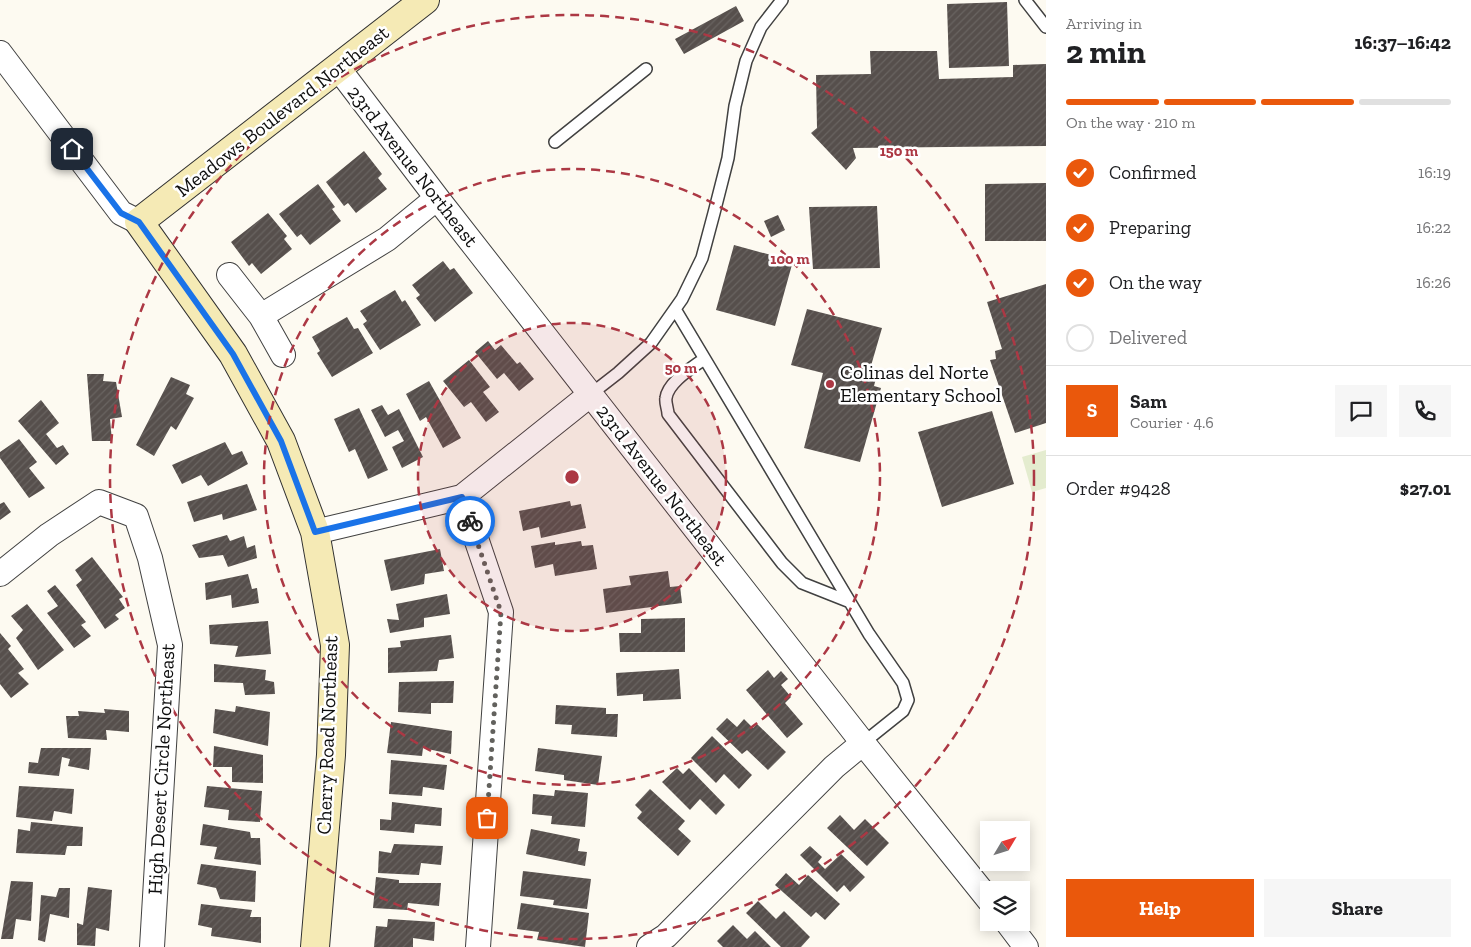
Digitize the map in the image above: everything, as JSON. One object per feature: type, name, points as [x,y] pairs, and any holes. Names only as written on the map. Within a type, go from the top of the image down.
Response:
[{"type":"street","name":"Meadows Boulevard Northeast","points":[[139,222],[425,0]]},
{"type":"street","name":"Cherry Road Northeast","points":[[0,54],[121,213],[139,222],[233,354],[281,441],[315,532],[335,645],[330,755],[315,947]]},
{"type":"street","name":"23rd Avenue Northeast","points":[[338,68],[437,198],[863,744],[980,889]]},
{"type":"street","points":[[262,316],[387,240],[437,198]]},
{"type":"street","points":[[229,275],[262,316],[283,355]]},
{"type":"street","points":[[315,532],[462,497],[590,394]]},
{"type":"street","points":[[462,497],[501,612],[478,947]]},
{"type":"street","name":"High Desert Circle Northeast","points":[[0,574],[50,535],[99,502],[136,516],[150,558],[170,645],[152,947]]},
{"type":"street","points":[[650,947],[666,936],[834,767],[863,744]]},
{"type":"street","points":[[1014,931],[1026,947]]},
{"type":"lane","points":[[590,394],[618,373],[651,343],[682,299],[702,258],[728,158],[735,106],[746,61],[761,27],[782,0]]},
{"type":"lane","points":[[1025,0],[1046,27]]},
{"type":"lane","points":[[555,142],[646,70]]},
{"type":"lane","points":[[675,309],[869,634],[903,683],[908,700],[904,711],[863,744]]},
{"type":"lane","points":[[704,359],[672,384],[666,398],[668,414],[782,563],[802,583],[850,602]]},
{"type":"green space","points":[[1046,450],[1046,488],[1032,492],[1022,457]]},
{"type":"building","points":[[1007,2],[1009,66],[949,68],[947,4]]},
{"type":"building","points":[[736,6],[744,21],[684,54],[675,39]]},
{"type":"building","points":[[870,51],[937,51],[939,79],[1013,77],[1013,65],[1046,64],[1046,146],[853,148],[856,158],[846,170],[811,133],[817,128],[816,75],[871,74]]},
{"type":"building","points":[[364,151],[382,174],[378,178],[387,189],[356,213],[348,203],[344,206],[326,182]]},
{"type":"building","points":[[1046,183],[1046,241],[985,241],[985,184]]},
{"type":"building","points":[[318,184],[335,207],[332,209],[341,221],[310,245],[301,234],[297,237],[279,214]]},
{"type":"building","points":[[877,206],[880,268],[813,269],[809,207]]},
{"type":"building","points":[[268,213],[287,236],[284,239],[292,249],[261,274],[252,263],[249,266],[231,242]]},
{"type":"building","points":[[778,215],[785,230],[771,237],[764,221]]},
{"type":"building","points":[[734,245],[793,261],[775,326],[716,310]]},
{"type":"building","points":[[443,261],[450,270],[454,268],[473,293],[435,322],[416,298],[420,295],[412,285]]},
{"type":"building","points":[[1046,284],[1046,423],[1015,433],[990,360],[996,359],[995,351],[1002,349],[987,302]]},
{"type":"building","points":[[395,290],[402,302],[405,300],[421,325],[380,350],[363,324],[367,321],[360,311]]},
{"type":"building","points":[[807,309],[882,328],[868,376],[876,378],[874,386],[881,388],[860,462],[804,448],[823,373],[791,365]]},
{"type":"building","points":[[347,317],[354,329],[358,328],[373,353],[332,377],[317,353],[320,351],[312,337]]},
{"type":"building","points":[[488,341],[495,350],[501,345],[517,364],[520,362],[534,379],[519,391],[504,373],[497,379],[475,352]]},
{"type":"building","points":[[469,360],[490,387],[483,392],[499,412],[486,422],[471,402],[464,407],[443,381]]},
{"type":"building","points":[[87,374],[104,374],[103,381],[116,382],[122,417],[110,419],[112,441],[92,441]]},
{"type":"building","points":[[171,377],[190,385],[186,394],[194,398],[176,430],[171,426],[154,456],[136,445]]},
{"type":"building","points":[[429,381],[461,438],[443,448],[426,417],[420,421],[406,394]]},
{"type":"building","points":[[41,400],[59,423],[46,434],[57,448],[63,445],[69,454],[56,465],[18,421]]},
{"type":"building","points":[[382,405],[388,415],[399,409],[423,457],[402,468],[392,447],[404,441],[398,430],[385,437],[371,410]]},
{"type":"building","points":[[359,408],[388,470],[368,479],[355,449],[349,452],[334,419]]},
{"type":"building","points":[[992,411],[1014,484],[942,507],[918,432]]},
{"type":"building","points":[[19,439],[37,462],[29,468],[45,488],[29,498],[0,458],[0,452]]},
{"type":"building","points":[[225,442],[232,455],[242,451],[248,464],[208,486],[201,475],[182,484],[172,465]]},
{"type":"building","points":[[247,484],[257,510],[223,520],[222,514],[194,522],[187,502]]},
{"type":"building","points":[[570,501],[571,506],[581,504],[586,528],[541,538],[539,527],[523,531],[519,511]]},
{"type":"building","points":[[4,502],[11,512],[0,520],[0,504]]},
{"type":"building","points":[[227,535],[230,541],[244,536],[247,548],[255,545],[257,558],[228,567],[223,555],[199,558],[192,545]]},
{"type":"building","points":[[581,541],[582,546],[593,545],[597,569],[555,576],[553,564],[535,568],[531,546],[555,542],[555,545]]},
{"type":"building","points":[[440,549],[444,571],[425,574],[424,584],[391,591],[384,560]]},
{"type":"building","points":[[92,557],[123,597],[119,599],[125,608],[115,615],[119,619],[105,629],[76,585],[82,580],[75,570]]},
{"type":"building","points":[[668,571],[670,587],[680,586],[682,603],[606,613],[603,589],[631,585],[629,576]]},
{"type":"building","points":[[248,574],[252,589],[257,588],[259,603],[232,608],[231,595],[206,600],[205,583]]},
{"type":"building","points":[[55,585],[86,622],[81,625],[91,636],[74,648],[47,613],[58,606],[47,591]]},
{"type":"building","points":[[447,594],[450,614],[424,618],[424,627],[390,633],[387,619],[399,620],[396,604]]},
{"type":"building","points":[[27,604],[64,650],[38,670],[16,638],[23,630],[11,616]]},
{"type":"building","points":[[685,618],[685,652],[620,652],[619,633],[641,633],[641,619]]},
{"type":"building","points":[[268,621],[271,654],[235,657],[238,646],[210,644],[209,625]]},
{"type":"building","points":[[0,633],[11,646],[8,649],[24,669],[18,673],[29,684],[11,698],[0,684]]},
{"type":"building","points":[[451,635],[454,658],[439,660],[437,671],[388,673],[388,648],[401,647],[400,641]]},
{"type":"building","points":[[214,664],[266,670],[265,680],[274,682],[275,694],[245,695],[243,683],[214,682]]},
{"type":"building","points":[[679,669],[681,699],[643,701],[643,694],[617,696],[616,673]]},
{"type":"building","points":[[768,670],[774,678],[781,671],[788,679],[781,685],[791,697],[785,703],[803,724],[787,738],[746,690]]},
{"type":"building","points":[[454,681],[453,703],[431,703],[431,714],[398,712],[399,682]]},
{"type":"building","points":[[556,705],[606,708],[606,714],[618,714],[617,737],[571,734],[572,725],[555,724]]},
{"type":"building","points":[[236,706],[270,712],[268,746],[213,733],[215,709],[235,712]]},
{"type":"building","points":[[104,709],[129,711],[129,732],[106,730],[107,740],[68,738],[66,716],[79,716],[78,711],[105,713]]},
{"type":"building","points":[[727,718],[737,727],[744,719],[753,728],[757,724],[786,752],[768,770],[747,750],[742,754],[716,729]]},
{"type":"building","points":[[391,722],[452,731],[451,754],[423,748],[422,756],[387,753]]},
{"type":"building","points":[[712,736],[752,775],[739,789],[724,774],[716,783],[691,758]]},
{"type":"building","points":[[214,746],[263,755],[263,783],[232,782],[232,767],[213,767]]},
{"type":"building","points":[[41,748],[91,748],[89,770],[68,766],[70,759],[62,757],[59,776],[28,773],[29,762],[38,763]]},
{"type":"building","points":[[538,748],[602,756],[598,785],[564,780],[564,775],[535,771]]},
{"type":"building","points":[[391,760],[447,765],[444,790],[423,787],[422,796],[389,794]]},
{"type":"building","points":[[677,768],[683,774],[689,768],[725,805],[716,815],[700,799],[690,810],[662,782]]},
{"type":"building","points":[[19,786],[74,789],[72,814],[54,811],[52,821],[16,817]]},
{"type":"building","points":[[207,786],[262,791],[260,822],[228,820],[229,810],[204,807]]},
{"type":"building","points":[[650,789],[685,821],[678,829],[691,841],[678,856],[637,818],[642,812],[635,805]]},
{"type":"building","points":[[555,790],[588,793],[585,827],[551,824],[552,816],[532,814],[533,794],[554,796]]},
{"type":"building","points":[[392,802],[442,808],[441,826],[415,824],[414,833],[380,830],[380,819],[391,820]]},
{"type":"building","points":[[840,815],[854,830],[865,819],[889,843],[867,866],[827,828]]},
{"type":"building","points":[[31,822],[83,827],[82,846],[67,846],[65,855],[16,853],[18,829],[30,831]]},
{"type":"building","points":[[203,824],[250,832],[251,838],[260,838],[261,865],[214,859],[217,847],[200,845]]},
{"type":"building","points":[[531,829],[580,839],[578,851],[587,852],[585,866],[526,854]]},
{"type":"building","points":[[394,844],[443,846],[441,865],[421,863],[419,875],[378,873],[379,851],[391,853]]},
{"type":"building","points":[[810,846],[822,857],[818,862],[825,869],[841,854],[865,877],[850,892],[844,885],[837,892],[800,855]]},
{"type":"building","points":[[201,864],[256,871],[255,902],[220,899],[216,888],[197,884]]},
{"type":"building","points":[[523,871],[591,879],[587,909],[553,905],[554,900],[520,896]]},
{"type":"building","points":[[786,873],[799,885],[808,875],[840,904],[825,920],[816,912],[811,917],[775,885]]},
{"type":"building","points":[[376,877],[399,880],[399,883],[441,883],[439,906],[408,903],[407,910],[373,908]]},
{"type":"building","points":[[11,881],[33,882],[31,921],[16,919],[13,939],[1,939]]},
{"type":"building","points":[[88,887],[112,890],[109,931],[96,928],[95,946],[77,945],[77,923],[83,925]]},
{"type":"building","points":[[59,888],[70,888],[69,918],[50,914],[45,942],[38,940],[41,895],[56,897]]},
{"type":"building","points":[[758,901],[776,919],[784,911],[810,937],[801,947],[781,947],[746,913]]},
{"type":"building","points":[[521,903],[589,913],[585,947],[537,940],[539,932],[517,929]]},
{"type":"building","points":[[201,904],[252,910],[250,917],[261,917],[261,943],[211,936],[212,928],[198,925]]},
{"type":"building","points":[[388,919],[435,922],[434,941],[413,938],[413,947],[374,947],[376,926],[387,927]]},
{"type":"building","points":[[733,925],[747,939],[755,931],[771,947],[723,947],[717,941]]},
{"type":"way so far","points":[[470,521],[501,612],[487,818]]},
{"type":"place","name":"Colinas del Norte Elementary School","points":[[830,384]]},
{"type":"route","points":[[72,149],[121,213],[139,222],[233,354],[281,441],[315,532],[462,497],[470,521]]}]
